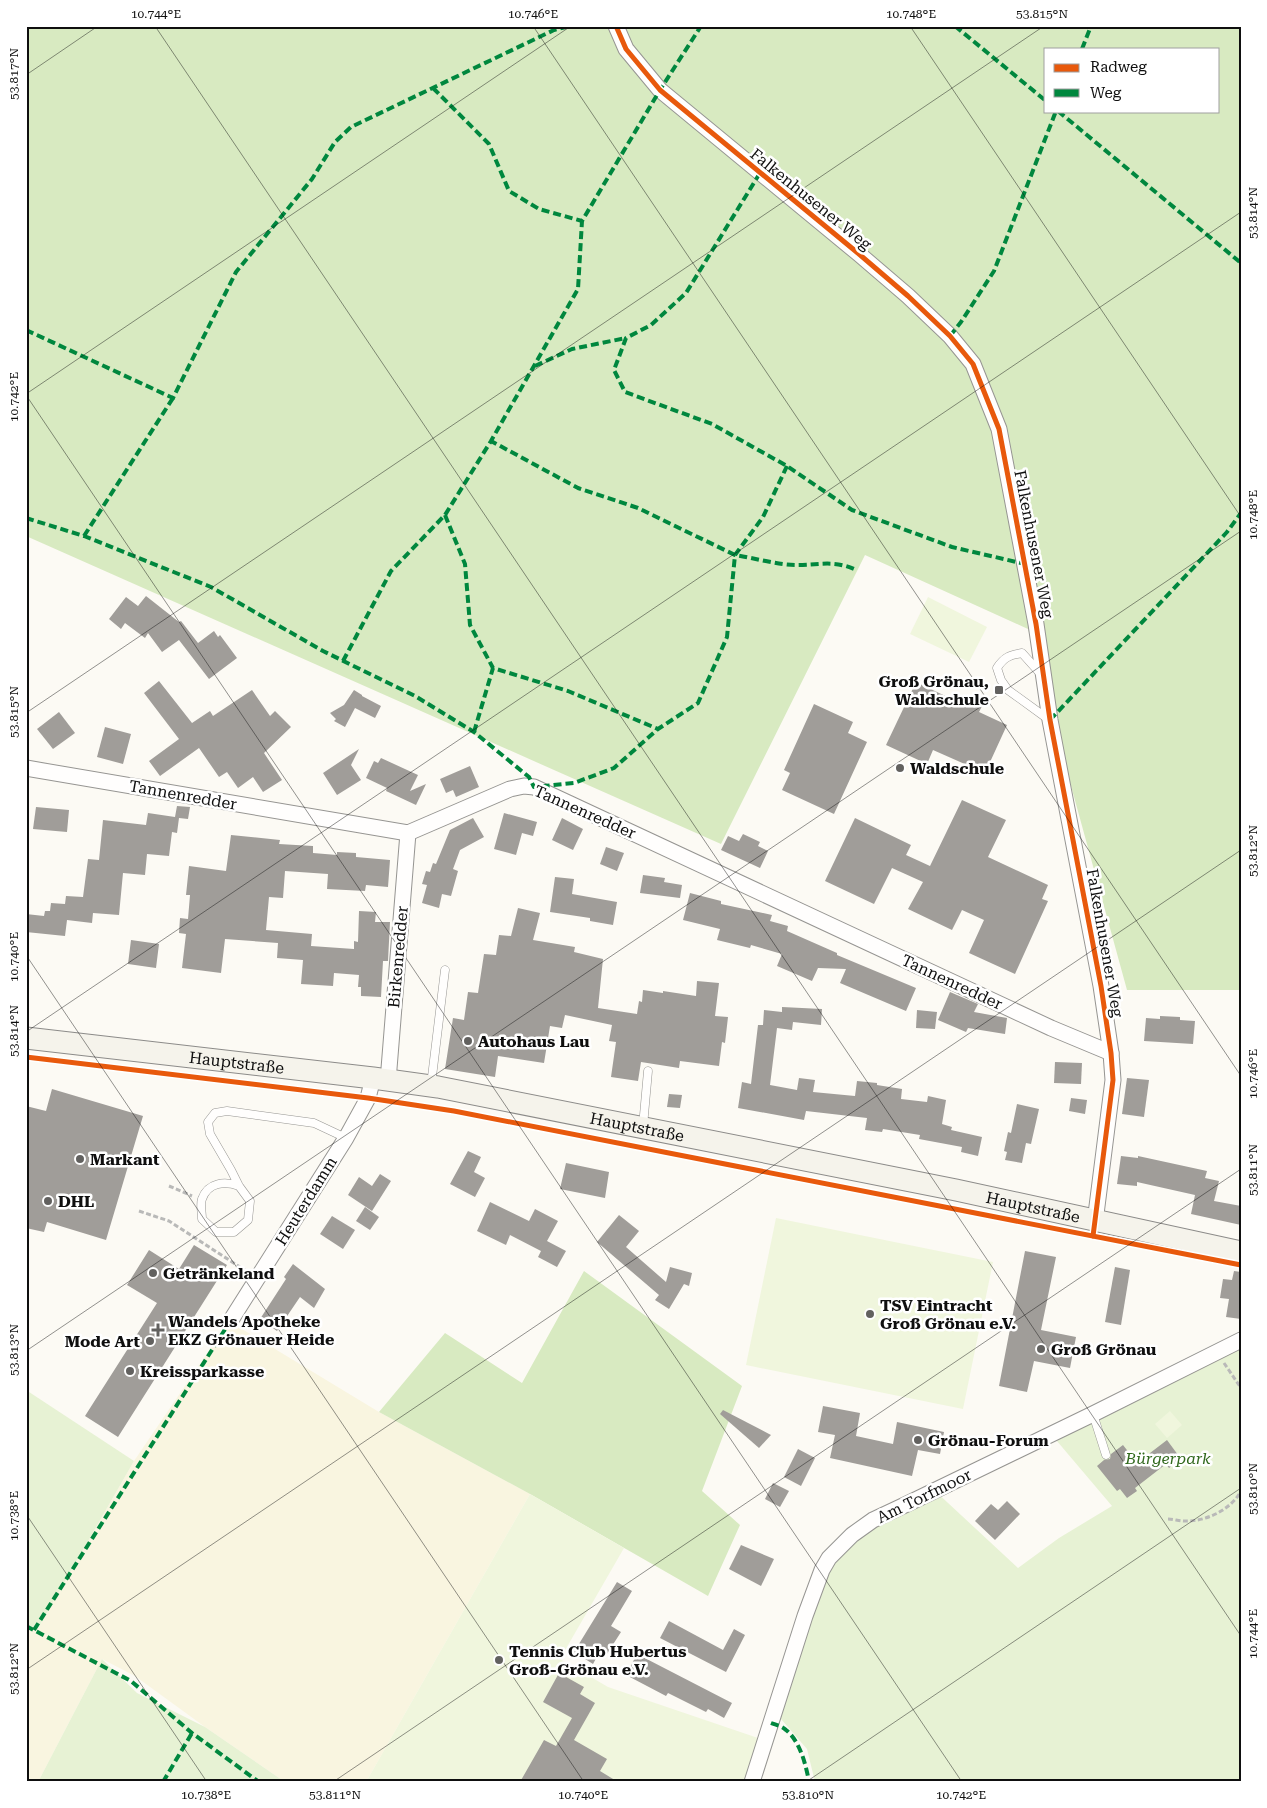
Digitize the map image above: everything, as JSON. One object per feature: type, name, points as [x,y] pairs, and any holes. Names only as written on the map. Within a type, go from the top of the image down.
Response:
[{"type":"main road","name":"Hauptstraße","points":[[26,1038],[431,1086],[946,1188],[1095,1222],[1241,1252]]},
{"type":"street","name":"Falkenhusener Weg","points":[[616,26],[626,49],[660,90],[908,296],[950,336],[972,364],[999,429],[1036,624],[1042,676],[1050,720],[1101,986],[1111,1053],[1113,1080],[1095,1222]]},
{"type":"street","name":"Tannenredder","points":[[26,768],[408,833],[510,789],[524,786],[534,787],[1051,1028],[1111,1053]]},
{"type":"street","name":"Birkenredder","points":[[380,1079],[408,833]]},
{"type":"street","name":"Heuterdamm","points":[[231,1320],[346,1138],[380,1079]]},
{"type":"street","name":"Am Torfmoor","points":[[752,1782],[805,1616],[822,1570],[829,1558],[852,1535],[874,1520],[1241,1340]]},
{"type":"lane","points":[[1042,676],[1022,653],[1002,660],[997,668],[1001,680],[1008,690],[1050,720]]},
{"type":"lane","points":[[431,1086],[445,970]]},
{"type":"lane","points":[[643,1128],[648,1071]]},
{"type":"lane","points":[[239,1186],[228,1182],[216,1184],[207,1190],[201,1200],[202,1219],[216,1232],[234,1232],[248,1220],[250,1201],[239,1186],[210,1134],[208,1122],[216,1113],[227,1111],[314,1123],[346,1138]]},
{"type":"lane","points":[[1093,1414],[1106,1455]]},
{"type":"path","points":[[169,1186],[201,1200]]},
{"type":"path","points":[[139,1212],[169,1221],[230,1260]]},
{"type":"path","points":[[1215,1353],[1241,1388]]},
{"type":"path","points":[[1168,1519],[1185,1521],[1202,1519],[1221,1512],[1232,1503],[1241,1491]]},
{"type":"shaded area","points":[[229,1321],[379,1412],[530,1494],[366,1782],[285,1782],[135,1676],[102,1659],[38,1782],[26,1782],[26,1624],[37,1630],[134,1461]]},
{"type":"green space","points":[[26,26],[1241,26],[1241,990],[1127,990],[1028,629],[865,555],[721,844],[26,536]]},
{"type":"green space","points":[[928,597],[987,627],[969,662],[910,634]]},
{"type":"green space","name":"TSV Eintracht Groß Grönau e.V.","points":[[776,1218],[993,1262],[963,1409],[746,1365]]},
{"type":"green space","points":[[584,1271],[742,1386],[702,1491],[740,1525],[708,1596],[530,1494],[379,1412],[445,1333],[522,1383]]},
{"type":"green space","name":"Bürgerpark","points":[[1241,1340],[1241,1782],[815,1782],[807,1749],[774,1711],[835,1552],[933,1489],[1018,1568],[1059,1538],[1112,1506],[1051,1434]]},
{"type":"green space","points":[[26,1390],[134,1461],[37,1630],[26,1624]]},
{"type":"green space","points":[[1170,1411],[1182,1425],[1167,1438],[1155,1424]]},
{"type":"green space","points":[[530,1494],[624,1548],[560,1659],[608,1687],[758,1738],[745,1782],[366,1782]]},
{"type":"green space","points":[[102,1659],[137,1693],[205,1727],[285,1782],[38,1782]]},
{"type":"building","points":[[146,596],[179,622],[181,621],[198,643],[214,631],[218,637],[220,635],[237,658],[209,679],[179,640],[162,652],[148,633],[145,638],[125,623],[121,629],[109,619],[126,597],[138,606]]},
{"type":"building","points":[[159,681],[192,723],[210,711],[213,716],[252,690],[270,716],[275,711],[291,727],[264,753],[282,780],[263,792],[253,777],[238,788],[227,772],[219,777],[199,748],[160,776],[149,761],[179,739],[144,693]]},
{"type":"building","points":[[916,682],[960,703],[962,697],[982,706],[979,712],[1007,725],[985,773],[933,750],[927,764],[886,745]]},
{"type":"building","points":[[354,690],[381,706],[375,718],[355,708],[345,727],[334,721],[336,719],[330,713],[344,705]]},
{"type":"building","points":[[814,704],[853,722],[848,733],[867,742],[834,814],[782,790],[790,773],[784,770]]},
{"type":"building","points":[[59,712],[75,733],[53,749],[37,729]]},
{"type":"building","points":[[105,727],[131,734],[123,764],[97,757]]},
{"type":"building","points":[[359,749],[351,765],[361,780],[337,795],[323,773]]},
{"type":"building","points":[[381,758],[418,775],[410,791],[426,784],[416,805],[386,791],[387,788],[366,778],[374,761],[378,763]]},
{"type":"building","points":[[470,766],[479,787],[456,797],[453,790],[446,793],[440,779]]},
{"type":"building","points":[[962,800],[1006,820],[988,857],[1048,885],[1042,899],[1048,901],[1015,974],[969,953],[984,920],[962,910],[952,930],[908,909],[923,882],[892,868],[874,904],[825,881],[855,818],[911,845],[906,855],[930,866]]},
{"type":"building","points":[[177,806],[190,807],[188,819],[179,818],[177,833],[172,832],[169,856],[147,854],[145,875],[123,873],[119,915],[93,913],[92,923],[67,920],[65,936],[26,932],[26,914],[44,916],[45,911],[50,911],[51,903],[65,904],[66,896],[83,897],[88,859],[99,860],[103,820],[146,825],[148,813],[175,817]]},
{"type":"building","points":[[36,807],[69,810],[67,832],[33,829]]},
{"type":"building","points":[[504,813],[537,822],[533,836],[522,833],[516,855],[494,849]]},
{"type":"building","points":[[473,818],[484,837],[460,850],[453,869],[458,871],[451,896],[442,894],[439,908],[422,903],[427,885],[422,884],[426,871],[430,872],[433,863],[436,864],[450,830]]},
{"type":"building","points":[[562,818],[583,829],[573,850],[552,840]]},
{"type":"building","points":[[743,834],[760,842],[758,846],[768,851],[760,868],[721,850],[728,836],[739,841]]},
{"type":"building","points":[[231,835],[280,840],[279,844],[313,846],[313,853],[337,855],[337,852],[356,853],[356,857],[390,860],[388,887],[366,885],[365,891],[327,889],[328,874],[285,871],[283,898],[269,897],[266,930],[312,934],[311,946],[354,949],[354,941],[358,942],[359,911],[376,912],[375,922],[390,922],[388,961],[383,961],[381,997],[361,996],[361,987],[358,987],[359,975],[334,973],[333,986],[301,984],[303,960],[277,958],[278,943],[225,939],[221,973],[182,968],[186,934],[179,933],[180,918],[188,919],[190,895],[186,895],[189,866],[226,871]]},
{"type":"building","points":[[606,847],[624,853],[617,871],[600,864]]},
{"type":"building","points":[[643,875],[665,878],[664,882],[682,885],[680,898],[640,893]]},
{"type":"building","points":[[555,877],[574,879],[572,894],[617,902],[613,925],[590,921],[590,918],[550,912]]},
{"type":"building","points":[[690,893],[721,901],[721,904],[772,915],[770,921],[788,926],[787,931],[837,953],[837,955],[916,988],[906,1011],[840,983],[846,969],[818,968],[812,981],[777,966],[782,954],[751,945],[750,948],[717,940],[720,929],[683,920]]},
{"type":"building","points":[[518,908],[540,913],[533,940],[575,947],[574,952],[603,959],[598,1008],[637,1014],[639,1001],[642,1002],[643,990],[696,996],[697,981],[719,983],[715,1016],[728,1017],[725,1043],[722,1042],[719,1066],[680,1061],[679,1068],[641,1062],[638,1081],[611,1077],[616,1042],[609,1041],[612,1025],[565,1015],[562,1028],[550,1026],[544,1063],[498,1056],[495,1077],[445,1069],[453,1018],[464,1020],[468,992],[478,993],[484,954],[496,955],[499,935],[511,936]]},
{"type":"building","points":[[131,940],[159,944],[156,968],[128,964]]},
{"type":"building","points":[[950,992],[978,1004],[974,1012],[1007,1018],[1005,1034],[968,1028],[966,1032],[938,1020]]},
{"type":"building","points":[[782,1007],[822,1009],[821,1025],[793,1022],[792,1030],[777,1028],[770,1085],[797,1090],[799,1078],[815,1080],[813,1092],[855,1096],[857,1081],[877,1083],[877,1085],[902,1089],[901,1099],[927,1102],[928,1096],[946,1100],[942,1124],[952,1127],[951,1130],[982,1137],[978,1156],[961,1152],[962,1147],[919,1139],[920,1135],[883,1129],[882,1132],[865,1130],[867,1118],[806,1111],[804,1120],[738,1108],[742,1082],[751,1084],[758,1025],[763,1025],[764,1010],[782,1012]]},
{"type":"building","points":[[917,1010],[937,1012],[935,1029],[916,1028]]},
{"type":"building","points":[[1160,1016],[1180,1017],[1180,1020],[1195,1021],[1193,1044],[1144,1041],[1146,1018],[1160,1019]]},
{"type":"building","points":[[1055,1062],[1082,1063],[1081,1084],[1054,1083]]},
{"type":"building","points":[[1127,1078],[1149,1080],[1144,1117],[1122,1114]]},
{"type":"building","points":[[52,1089],[143,1116],[106,1240],[47,1222],[44,1232],[26,1228],[26,1106],[46,1111]]},
{"type":"building","points":[[669,1094],[682,1095],[680,1108],[667,1107]]},
{"type":"building","points":[[1071,1098],[1087,1100],[1085,1114],[1069,1111]]},
{"type":"building","points":[[1017,1104],[1039,1109],[1031,1144],[1026,1143],[1022,1163],[1005,1160],[1007,1152],[1004,1151],[1008,1132],[1011,1133]]},
{"type":"building","points":[[468,1151],[481,1157],[474,1172],[485,1178],[475,1197],[450,1184]]},
{"type":"building","points":[[1121,1156],[1138,1158],[1138,1156],[1207,1171],[1205,1178],[1219,1181],[1214,1201],[1241,1206],[1241,1225],[1191,1214],[1195,1195],[1137,1182],[1137,1186],[1117,1184]]},
{"type":"building","points":[[566,1163],[609,1172],[605,1198],[560,1189]]},
{"type":"building","points":[[380,1174],[391,1181],[372,1211],[348,1195],[359,1177],[372,1186]]},
{"type":"building","points":[[490,1202],[529,1221],[535,1209],[558,1221],[547,1241],[566,1251],[557,1267],[538,1257],[541,1251],[510,1235],[506,1245],[477,1231]]},
{"type":"building","points":[[365,1207],[379,1217],[370,1230],[356,1221]]},
{"type":"building","points":[[619,1215],[639,1231],[626,1247],[666,1282],[670,1267],[692,1273],[689,1286],[684,1284],[669,1309],[655,1300],[659,1295],[597,1242]]},
{"type":"building","points":[[332,1216],[355,1230],[343,1249],[320,1234]]},
{"type":"building","points":[[194,1245],[227,1265],[118,1437],[85,1416],[157,1303],[127,1285],[149,1250],[179,1269]]},
{"type":"building","points":[[1025,1251],[1056,1257],[1041,1330],[1076,1337],[1070,1368],[1034,1361],[1027,1392],[999,1386]]},
{"type":"building","points":[[293,1264],[325,1289],[314,1308],[300,1297],[277,1331],[260,1319],[286,1279],[284,1277]]},
{"type":"building","points":[[1115,1267],[1130,1270],[1121,1325],[1105,1322]]},
{"type":"building","points":[[1234,1271],[1241,1272],[1241,1319],[1226,1317],[1229,1299],[1220,1298],[1223,1279],[1232,1280]]},
{"type":"building","name":"Grönau-Forum","points":[[823,1406],[860,1413],[856,1436],[893,1444],[897,1422],[944,1432],[940,1454],[918,1450],[912,1476],[830,1458],[835,1435],[818,1432]]},
{"type":"building","points":[[723,1410],[771,1435],[759,1448],[720,1414]]},
{"type":"building","points":[[1167,1440],[1181,1459],[1169,1468],[1166,1464],[1135,1488],[1137,1491],[1127,1498],[1120,1489],[1117,1491],[1097,1466],[1104,1460],[1110,1459],[1111,1454],[1123,1445],[1137,1463]]},
{"type":"building","points":[[798,1449],[815,1458],[801,1486],[784,1477]]},
{"type":"building","points":[[773,1483],[789,1491],[780,1507],[765,1499]]},
{"type":"building","points":[[1007,1501],[1020,1514],[995,1540],[975,1521],[991,1504],[998,1510]]},
{"type":"building","points":[[741,1545],[774,1559],[761,1586],[729,1569]]},
{"type":"building","points":[[617,1582],[632,1591],[611,1626],[621,1632],[605,1657],[599,1653],[593,1664],[574,1652]]},
{"type":"building","points":[[669,1621],[723,1650],[734,1629],[745,1635],[726,1672],[660,1638]]},
{"type":"building","points":[[637,1654],[732,1703],[724,1718],[708,1709],[706,1712],[668,1693],[666,1696],[626,1675]]},
{"type":"building","points":[[559,1673],[584,1687],[580,1694],[595,1703],[574,1740],[607,1759],[600,1771],[618,1782],[520,1782],[544,1740],[556,1746],[572,1718],[543,1702]]},
{"type":"marked path","points":[[26,330],[173,398],[236,272],[312,179],[335,142],[351,127],[554,30],[570,26]]},
{"type":"marked path","points":[[343,661],[391,571],[445,515],[491,441],[578,289],[582,221],[660,90],[701,26]]},
{"type":"marked path","points":[[955,26],[1044,99]]},
{"type":"marked path","points":[[1082,48],[1091,26]]},
{"type":"marked path","points":[[433,88],[489,144],[509,191],[539,209],[582,221]]},
{"type":"marked path","points":[[950,336],[994,271],[1056,112]]},
{"type":"marked path","points":[[1059,112],[1241,263]]},
{"type":"marked path","points":[[760,173],[686,293],[651,325],[626,338],[614,370],[625,392],[712,424],[787,466],[852,510],[952,547],[1025,564]]},
{"type":"marked path","points":[[535,366],[572,349],[626,338]]},
{"type":"marked path","points":[[84,536],[173,398]]},
{"type":"marked path","points":[[26,518],[84,536],[211,587],[323,651],[415,696],[474,732],[529,777],[534,787],[574,783],[614,768],[658,729],[698,703],[727,637],[735,555],[638,508],[578,488],[491,441]]},
{"type":"marked path","points":[[787,466],[763,517],[735,555],[782,564],[833,564],[854,569]]},
{"type":"marked path","points":[[1050,720],[1227,532],[1241,513]]},
{"type":"marked path","points":[[445,515],[465,564],[470,625],[493,668],[568,691],[658,729]]},
{"type":"marked path","points":[[474,732],[493,668]]},
{"type":"marked path","points":[[34,1630],[231,1320]]},
{"type":"marked path","points":[[26,1626],[131,1681],[192,1733],[259,1782]]},
{"type":"marked path","points":[[771,1723],[784,1729],[795,1740],[804,1761],[809,1782]]},
{"type":"marked path","points":[[163,1782],[192,1733]]},
{"type":"cycle path","points":[[616,26],[626,49],[660,90],[859,254],[908,296],[950,336],[973,364],[999,429],[1036,624],[1050,720],[1101,986],[1111,1053],[1113,1080],[1093,1236]]},
{"type":"cycle path","points":[[26,1057],[368,1098],[454,1111],[1241,1265]]},
{"type":"place","name":"Groß Grönau, Waldschule","points":[[999,690]]},
{"type":"place","name":"Waldschule","points":[[900,768]]},
{"type":"place","name":"Autohaus Lau","points":[[468,1041]]},
{"type":"place","name":"Markant","points":[[80,1159]]},
{"type":"place","name":"DHL","points":[[48,1201]]},
{"type":"place","name":"Getränkeland","points":[[153,1273]]},
{"type":"place","name":"TSV Eintracht Groß Grönau e.V.","points":[[870,1314]]},
{"type":"place","name":"Wandels Apotheke EKZ Grönauer Heide","points":[[158,1330]]},
{"type":"place","name":"Mode Art","points":[[150,1341]]},
{"type":"place","name":"Groß Grönau","points":[[1041,1349]]},
{"type":"place","name":"Kreissparkasse","points":[[130,1371]]},
{"type":"place","name":"Grönau-Forum","points":[[918,1440]]},
{"type":"place","name":"Tennis Club Hubertus Groß-Grönau e.V.","points":[[499,1660]]}]
